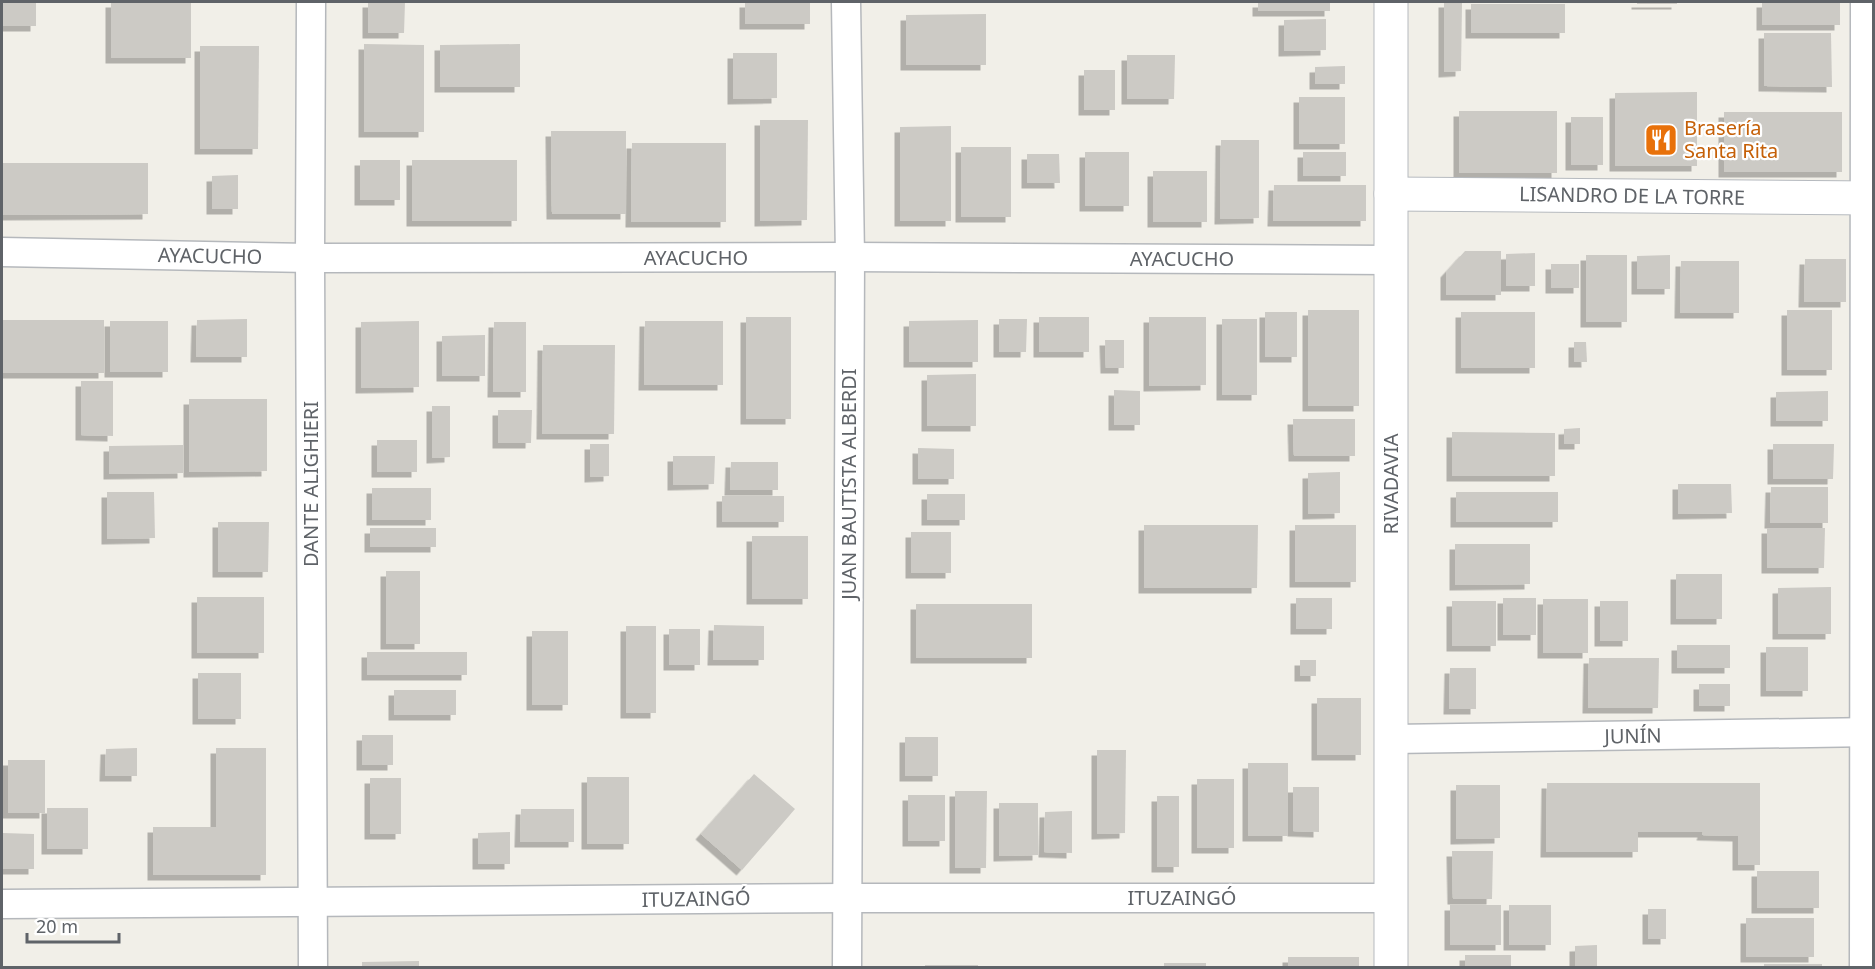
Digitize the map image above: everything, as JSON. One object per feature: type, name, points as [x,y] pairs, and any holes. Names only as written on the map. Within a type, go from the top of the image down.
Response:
[{"type":"street","name":"DANTE ALIGHIERI","points":[[311,2],[313,968]]},
{"type":"street","name":"JUAN BAUTISTA ALBERDI","points":[[846,2],[850,257],[846,968]]},
{"type":"street","name":"RIVADAVIA","points":[[1390,2],[1391,968]]},
{"type":"street","points":[[1864,968],[1868,732],[1869,198],[1865,2]]},
{"type":"street","name":"LISANDRO DE LA TORRE","points":[[1390,194],[1869,198]]},
{"type":"street","name":"AYACUCHO","points":[[2,252],[310,258],[850,257],[1390,260]]},
{"type":"street","name":"JUNÍN","points":[[1392,739],[1868,732]]},
{"type":"street","name":"ITUZAINGÓ","points":[[2,904],[1390,897]]},
{"type":"building","points":[[2,2],[36,2],[36,26],[2,26]]},
{"type":"building","points":[[111,2],[191,2],[191,58],[111,58]]},
{"type":"building","points":[[368,2],[405,2],[404,33],[368,33]]},
{"type":"building","points":[[745,2],[810,2],[810,24],[745,24]]},
{"type":"building","points":[[1258,2],[1330,2],[1330,11],[1258,11]]},
{"type":"building","points":[[1444,2],[1462,2],[1461,71],[1444,72]]},
{"type":"building","points":[[1637,2],[1677,2],[1677,4],[1637,4]]},
{"type":"building","points":[[1762,2],[1840,2],[1840,25],[1762,25]]},
{"type":"building","points":[[1471,4],[1565,4],[1565,33],[1471,33]]},
{"type":"building","points":[[986,14],[986,65],[906,65],[906,15]]},
{"type":"building","points":[[1326,19],[1326,50],[1284,51],[1284,20]]},
{"type":"building","points":[[1764,33],[1831,33],[1832,87],[1764,86]]},
{"type":"building","points":[[364,44],[424,45],[424,132],[364,132]]},
{"type":"building","points":[[520,44],[520,87],[440,87],[440,45]]},
{"type":"building","points":[[200,46],[259,46],[258,149],[200,149]]},
{"type":"building","points":[[733,53],[777,53],[777,98],[733,99]]},
{"type":"building","points":[[1127,55],[1175,55],[1174,99],[1127,99]]},
{"type":"building","points":[[1345,66],[1345,84],[1315,84],[1315,67]]},
{"type":"building","points":[[1084,70],[1115,70],[1115,110],[1084,110]]},
{"type":"building","points":[[1697,92],[1697,166],[1615,166],[1615,93]]},
{"type":"building","points":[[1299,97],[1345,97],[1345,144],[1299,144]]},
{"type":"building","points":[[1459,111],[1557,111],[1557,173],[1459,173]]},
{"type":"building","points":[[1724,112],[1842,112],[1842,172],[1724,172]]},
{"type":"building","points":[[1571,117],[1603,117],[1603,165],[1571,165]]},
{"type":"building","points":[[760,120],[808,120],[807,220],[760,221]]},
{"type":"building","points":[[951,126],[951,221],[900,221],[900,127]]},
{"type":"building","points":[[551,131],[626,131],[626,214],[552,214]]},
{"type":"building","points":[[1221,140],[1259,140],[1259,218],[1220,219]]},
{"type":"building","points":[[632,143],[726,143],[726,222],[631,222]]},
{"type":"building","points":[[961,147],[1011,147],[1011,217],[961,217]]},
{"type":"building","points":[[1085,152],[1129,152],[1129,206],[1085,206]]},
{"type":"building","points":[[1303,152],[1346,152],[1346,176],[1303,176]]},
{"type":"building","points":[[1027,154],[1059,154],[1060,183],[1027,183]]},
{"type":"building","points":[[360,160],[400,160],[400,200],[360,200]]},
{"type":"building","points":[[412,160],[517,160],[517,221],[412,221]]},
{"type":"building","points":[[2,163],[148,163],[148,214],[2,215]]},
{"type":"building","points":[[1153,171],[1207,171],[1207,222],[1153,222]]},
{"type":"building","points":[[238,175],[238,209],[212,209],[212,176]]},
{"type":"building","points":[[1274,185],[1366,185],[1366,221],[1273,221]]},
{"type":"building","points":[[1465,251],[1501,251],[1501,295],[1446,295],[1446,272]]},
{"type":"building","points":[[1535,253],[1535,286],[1506,286],[1506,254]]},
{"type":"building","points":[[1586,255],[1627,255],[1627,322],[1586,322]]},
{"type":"building","points":[[1670,255],[1670,289],[1637,289],[1637,256]]},
{"type":"building","points":[[1805,259],[1846,259],[1846,302],[1804,302]]},
{"type":"building","points":[[1681,261],[1739,261],[1739,313],[1680,313]]},
{"type":"building","points":[[1551,264],[1579,264],[1579,288],[1551,288]]},
{"type":"building","points":[[1308,310],[1359,310],[1359,406],[1308,406]]},
{"type":"building","points":[[1787,310],[1832,310],[1832,370],[1787,370]]},
{"type":"building","points":[[1265,312],[1297,312],[1297,357],[1265,357]]},
{"type":"building","points":[[1461,312],[1535,312],[1535,368],[1461,368]]},
{"type":"building","points":[[746,317],[791,317],[791,419],[746,419]]},
{"type":"building","points":[[1039,317],[1089,317],[1089,352],[1039,352]]},
{"type":"building","points":[[1149,317],[1206,317],[1206,385],[1149,386]]},
{"type":"building","points":[[247,319],[247,357],[196,357],[197,320]]},
{"type":"building","points":[[999,319],[1027,319],[1026,352],[999,352]]},
{"type":"building","points":[[1222,319],[1257,319],[1257,395],[1222,395]]},
{"type":"building","points":[[2,320],[104,320],[104,373],[2,373]]},
{"type":"building","points":[[978,320],[978,362],[909,362],[909,321]]},
{"type":"building","points":[[110,321],[168,321],[168,372],[110,372]]},
{"type":"building","points":[[419,321],[419,387],[361,388],[361,322]]},
{"type":"building","points":[[645,321],[723,321],[723,385],[644,385]]},
{"type":"building","points":[[494,322],[526,322],[526,392],[493,392]]},
{"type":"building","points":[[485,335],[485,376],[442,376],[442,336]]},
{"type":"building","points":[[1105,340],[1124,340],[1124,368],[1106,368]]},
{"type":"building","points":[[1574,342],[1586,342],[1587,362],[1574,362]]},
{"type":"building","points":[[543,345],[615,345],[614,434],[542,434]]},
{"type":"building","points":[[976,374],[976,426],[927,426],[927,375]]},
{"type":"building","points":[[81,381],[113,381],[113,436],[81,435]]},
{"type":"building","points":[[1114,390],[1140,391],[1140,425],[1114,425]]},
{"type":"building","points":[[1828,391],[1828,421],[1776,421],[1776,392]]},
{"type":"building","points":[[189,399],[267,399],[267,471],[189,472]]},
{"type":"building","points":[[432,406],[450,406],[450,457],[432,458]]},
{"type":"building","points":[[498,410],[532,410],[531,443],[498,443]]},
{"type":"building","points":[[1293,419],[1355,419],[1355,456],[1294,456]]},
{"type":"building","points":[[1580,428],[1580,444],[1564,444],[1564,429]]},
{"type":"building","points":[[1452,432],[1555,433],[1555,476],[1452,476]]},
{"type":"building","points":[[377,440],[417,440],[417,472],[377,472]]},
{"type":"building","points":[[590,444],[609,444],[609,476],[590,477]]},
{"type":"building","points":[[1773,444],[1834,444],[1833,479],[1773,479]]},
{"type":"building","points":[[183,445],[183,473],[109,474],[109,446]]},
{"type":"building","points":[[918,448],[954,449],[954,479],[918,479]]},
{"type":"building","points":[[673,456],[715,456],[714,484],[673,485]]},
{"type":"building","points":[[731,462],[778,462],[778,490],[730,490]]},
{"type":"building","points":[[1340,472],[1340,513],[1308,514],[1308,473]]},
{"type":"building","points":[[1678,484],[1731,484],[1732,513],[1678,514]]},
{"type":"building","points":[[1771,487],[1828,487],[1828,523],[1770,523]]},
{"type":"building","points":[[372,488],[431,488],[431,520],[372,520]]},
{"type":"building","points":[[107,492],[154,492],[155,538],[107,539]]},
{"type":"building","points":[[1456,492],[1558,492],[1558,522],[1456,522]]},
{"type":"building","points":[[927,494],[965,494],[965,520],[927,520]]},
{"type":"building","points":[[722,496],[784,496],[784,522],[722,522]]},
{"type":"building","points":[[218,522],[269,522],[268,572],[218,572]]},
{"type":"building","points":[[1144,525],[1258,525],[1257,588],[1144,588]]},
{"type":"building","points":[[1295,525],[1356,525],[1356,582],[1295,582]]},
{"type":"building","points":[[370,528],[436,528],[436,547],[370,547]]},
{"type":"building","points":[[1767,528],[1825,528],[1824,568],[1767,568]]},
{"type":"building","points":[[911,532],[951,532],[951,573],[911,573]]},
{"type":"building","points":[[752,536],[808,536],[808,599],[752,599]]},
{"type":"building","points":[[1455,544],[1530,544],[1530,584],[1455,585]]},
{"type":"building","points":[[386,571],[420,571],[420,644],[386,644]]},
{"type":"building","points":[[1676,574],[1722,574],[1722,619],[1676,619]]},
{"type":"building","points":[[1831,587],[1831,634],[1778,634],[1778,588]]},
{"type":"building","points":[[197,597],[264,597],[264,653],[197,653]]},
{"type":"building","points":[[1296,598],[1332,598],[1332,629],[1296,629]]},
{"type":"building","points":[[1503,598],[1536,598],[1536,635],[1503,635]]},
{"type":"building","points":[[1543,599],[1588,599],[1588,653],[1543,653]]},
{"type":"building","points":[[1452,601],[1496,601],[1496,646],[1452,646]]},
{"type":"building","points":[[1600,601],[1628,601],[1628,641],[1600,641]]},
{"type":"building","points":[[916,604],[1032,604],[1032,658],[916,658]]},
{"type":"building","points":[[714,625],[764,626],[764,660],[713,660]]},
{"type":"building","points":[[626,626],[656,626],[656,713],[626,713]]},
{"type":"building","points":[[669,629],[700,629],[700,665],[669,665]]},
{"type":"building","points":[[532,631],[568,631],[568,705],[532,705]]},
{"type":"building","points":[[1677,645],[1730,645],[1730,668],[1677,668]]},
{"type":"building","points":[[1766,647],[1808,647],[1808,691],[1766,691]]},
{"type":"building","points":[[367,652],[467,652],[467,675],[367,675]]},
{"type":"building","points":[[1589,658],[1659,658],[1658,708],[1588,708]]},
{"type":"building","points":[[1300,660],[1316,660],[1316,676],[1300,676]]},
{"type":"building","points":[[1450,668],[1476,668],[1476,709],[1449,709]]},
{"type":"building","points":[[198,673],[241,673],[241,719],[198,719]]},
{"type":"building","points":[[1699,684],[1730,684],[1730,706],[1699,706]]},
{"type":"building","points":[[394,690],[456,690],[456,715],[394,715]]},
{"type":"building","points":[[1317,698],[1361,698],[1361,755],[1317,755]]},
{"type":"building","points":[[362,735],[393,735],[393,765],[362,765]]},
{"type":"building","points":[[905,737],[938,737],[938,776],[905,776]]},
{"type":"building","points":[[137,748],[137,776],[105,776],[106,749]]},
{"type":"building","points":[[216,748],[266,748],[266,875],[153,875],[153,827],[216,827]]},
{"type":"building","points":[[1097,750],[1126,750],[1125,833],[1097,834]]},
{"type":"building","points":[[8,760],[45,760],[45,813],[8,813]]},
{"type":"building","points":[[1248,763],[1288,763],[1288,836],[1248,836]]},
{"type":"building","points":[[754,774],[795,809],[742,870],[701,834]]},
{"type":"building","points":[[587,777],[629,777],[629,844],[587,844]]},
{"type":"building","points":[[370,778],[401,778],[401,834],[370,834]]},
{"type":"building","points":[[1197,779],[1234,779],[1234,848],[1197,848]]},
{"type":"building","points":[[1547,783],[1760,783],[1760,865],[1738,865],[1738,836],[1702,835],[1703,832],[1638,832],[1638,852],[1546,852]]},
{"type":"building","points":[[1456,785],[1500,785],[1500,838],[1456,839]]},
{"type":"building","points":[[1293,787],[1319,787],[1319,832],[1293,831]]},
{"type":"building","points":[[955,791],[987,791],[986,868],[955,868]]},
{"type":"building","points":[[908,795],[945,795],[945,841],[908,841]]},
{"type":"building","points":[[1157,796],[1179,796],[1179,867],[1157,867]]},
{"type":"building","points":[[999,803],[1038,803],[1038,855],[999,856]]},
{"type":"building","points":[[47,808],[88,808],[88,849],[47,849]]},
{"type":"building","points":[[521,809],[574,809],[574,842],[520,842]]},
{"type":"building","points":[[1072,811],[1072,853],[1044,852],[1045,812]]},
{"type":"building","points":[[510,832],[510,864],[478,864],[478,833]]},
{"type":"building","points":[[3,833],[34,834],[34,869],[3,869]]},
{"type":"building","points":[[1452,851],[1493,851],[1492,899],[1453,899]]},
{"type":"building","points":[[1757,871],[1819,871],[1819,908],[1757,908]]},
{"type":"building","points":[[1450,905],[1501,905],[1501,945],[1450,945]]},
{"type":"building","points":[[1509,905],[1551,905],[1551,945],[1509,945]]},
{"type":"building","points":[[1648,909],[1666,909],[1666,939],[1648,939]]},
{"type":"building","points":[[1746,918],[1814,918],[1814,957],[1746,957]]},
{"type":"building","points":[[1597,945],[1597,968],[1575,968],[1575,946]]},
{"type":"building","points":[[1465,955],[1511,955],[1511,968],[1465,968]]},
{"type":"building","points":[[1288,957],[1359,957],[1359,968],[1288,968]]},
{"type":"building","points":[[419,961],[419,968],[362,968],[362,962]]},
{"type":"building","points":[[1164,963],[1206,963],[1206,968],[1164,968]]},
{"type":"building","points":[[1764,964],[1822,964],[1822,968],[1764,968]]},
{"type":"building","points":[[925,965],[978,965],[978,968],[925,968]]},
{"type":"place","name":"Brasería Santa Rita","points":[[1661,140]]}]
